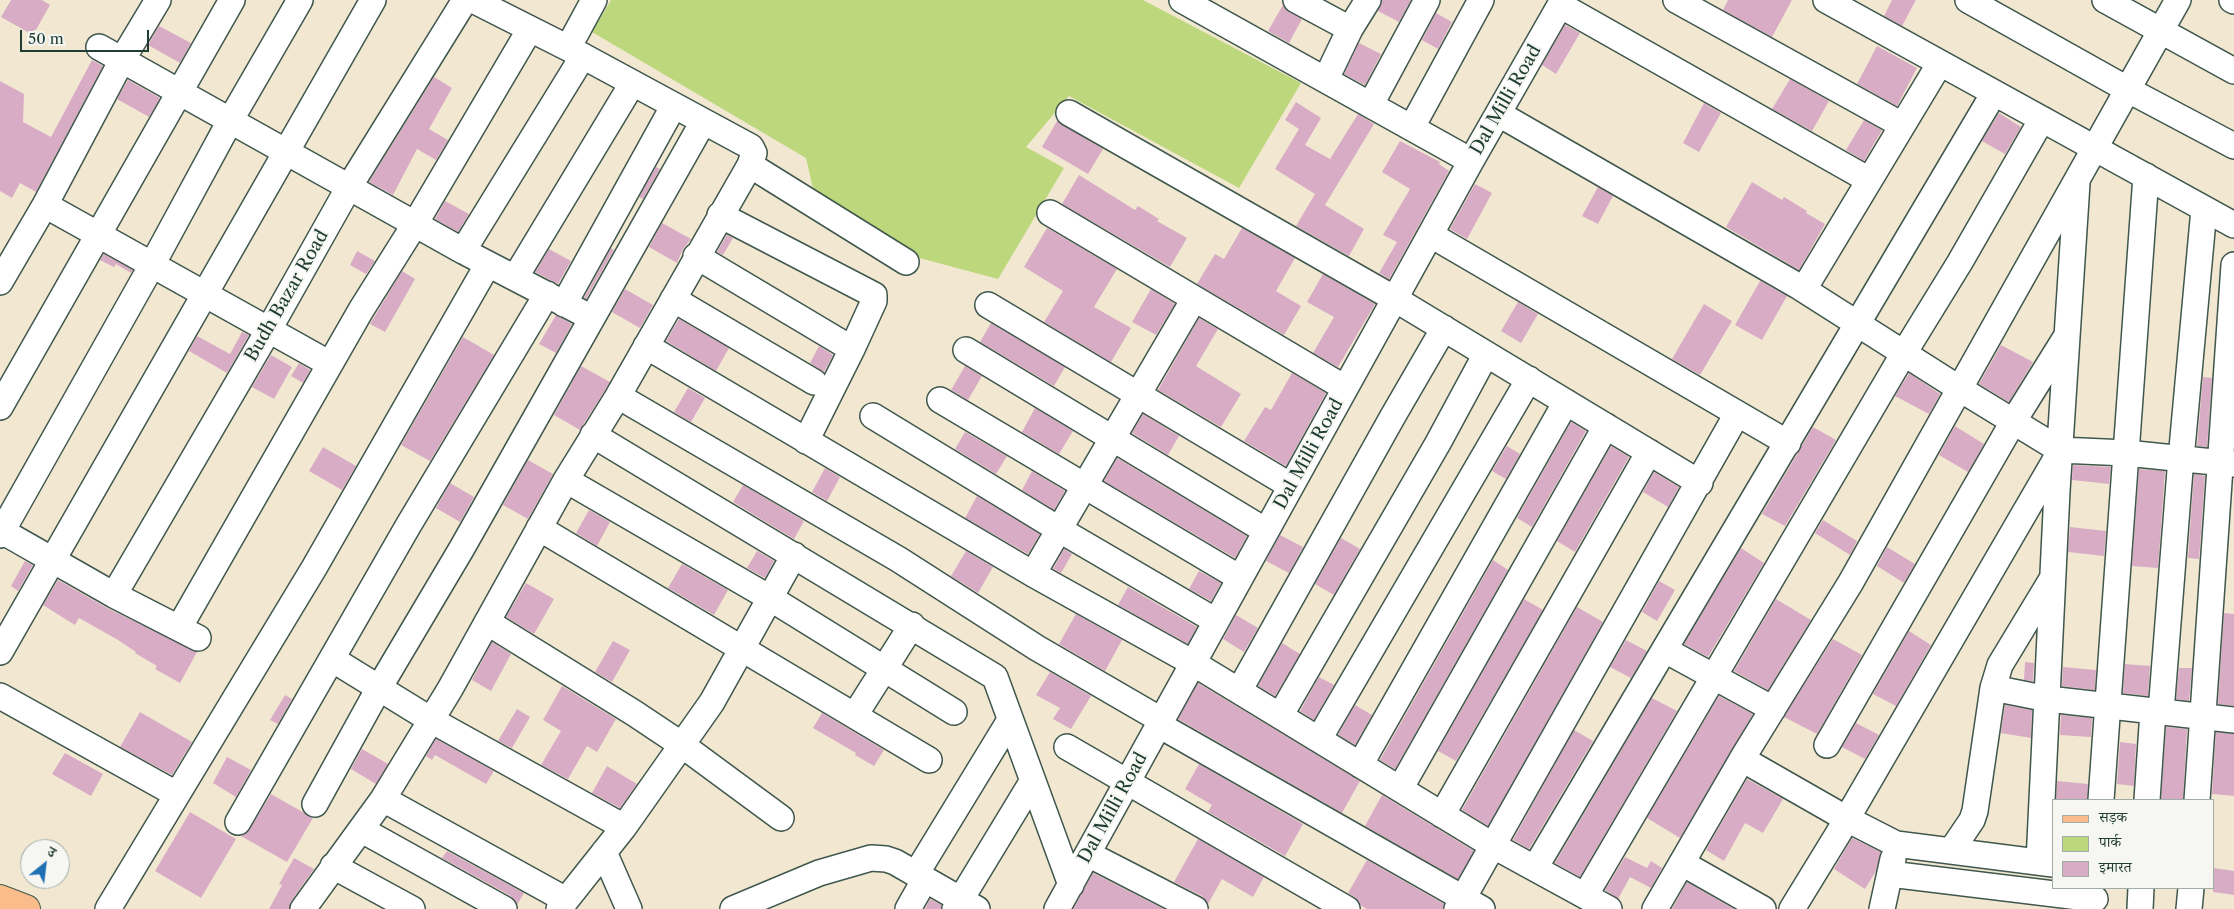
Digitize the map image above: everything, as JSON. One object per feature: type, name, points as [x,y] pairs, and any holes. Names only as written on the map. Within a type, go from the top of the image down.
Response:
[{"type":"main road","points":[[0,900],[26,909]]},
{"type":"street","points":[[0,282],[45,205],[122,60],[158,0]]},
{"type":"street","points":[[0,407],[232,0]]},
{"type":"street","points":[[300,0],[230,120],[152,265],[1,532],[114,595],[188,633],[330,364],[530,29]]},
{"type":"street","points":[[0,652],[373,0]]},
{"type":"street","name":"Budh Bazar Road","points":[[114,595],[268,331],[349,187],[465,0]]},
{"type":"street","points":[[303,909],[383,799],[431,720],[566,480],[618,396],[750,164],[754,153],[751,147],[530,29],[512,9],[473,0]]},
{"type":"street","points":[[463,251],[576,52],[594,0]]},
{"type":"street","points":[[1182,0],[1471,161]]},
{"type":"street","points":[[1326,79],[1350,29],[1368,0]]},
{"type":"street","points":[[1371,104],[1427,0]]},
{"type":"street","points":[[1412,127],[1481,0]]},
{"type":"street","points":[[1676,0],[1902,125]]},
{"type":"street","points":[[1826,0],[2234,225]]},
{"type":"street","points":[[1968,0],[2127,89],[2234,146]]},
{"type":"street","points":[[2104,0],[2234,71]]},
{"type":"street","points":[[1655,909],[1742,759],[1851,582],[2178,0]]},
{"type":"street","points":[[1302,1],[1350,29]]},
{"type":"street","points":[[1561,3],[1869,180]]},
{"type":"street","name":"Dal Milli Road","points":[[1057,909],[1091,855],[1127,783],[1216,621],[1471,161],[1561,3]]},
{"type":"street","points":[[99,47],[463,251],[592,318]]},
{"type":"street","points":[[1804,289],[1940,63]]},
{"type":"street","points":[[516,278],[632,84]]},
{"type":"street","points":[[1535,868],[1859,324],[1994,93]]},
{"type":"street","points":[[238,822],[408,526],[555,299],[673,107]]},
{"type":"street","points":[[1068,113],[1395,299],[1700,482]]},
{"type":"street","points":[[1499,114],[1804,289],[1960,389],[2060,450],[2126,453],[2227,464]]},
{"type":"street","points":[[1585,896],[1904,353],[1960,262],[2042,119]]},
{"type":"street","points":[[315,804],[379,688],[703,122]]},
{"type":"street","points":[[750,164],[906,262]]},
{"type":"street","points":[[2101,799],[2146,176]]},
{"type":"street","points":[[1742,759],[1847,819],[1896,844],[2046,863],[2041,791],[2048,699],[2060,450],[2078,178]]},
{"type":"street","points":[[45,205],[205,296],[330,364]]},
{"type":"street","points":[[2147,799],[2204,209]]},
{"type":"street","points":[[1050,213],[1345,388]]},
{"type":"street","points":[[720,215],[874,295],[874,301],[852,349],[806,440]]},
{"type":"street","points":[[1431,236],[1788,443]]},
{"type":"street","points":[[696,256],[852,349]]},
{"type":"street","points":[[108,909],[314,568],[488,264]]},
{"type":"street","points":[[2197,799],[2227,464],[2234,265]]},
{"type":"street","points":[[1034,574],[1194,298]]},
{"type":"street","points":[[673,299],[814,382]]},
{"type":"street","points":[[988,305],[1291,486]]},
{"type":"street","points":[[1239,691],[1444,328]]},
{"type":"street","points":[[1827,745],[2013,422],[2069,332]]},
{"type":"street","points":[[646,346],[1034,574],[1193,663],[1492,845],[1609,909]]},
{"type":"street","points":[[966,350],[1266,531]]},
{"type":"street","points":[[1280,716],[1438,443],[1486,354]]},
{"type":"street","points":[[1318,740],[1529,379]]},
{"type":"street","points":[[618,396],[898,558],[1037,648],[1467,905],[1492,845],[1738,414]]},
{"type":"street","points":[[940,400],[1240,578]]},
{"type":"street","points":[[1360,764],[1566,402]]},
{"type":"street","points":[[872,416],[1060,530],[1216,621]]},
{"type":"street","points":[[1400,789],[1606,426]]},
{"type":"street","points":[[593,435],[912,625],[995,677],[1071,885]]},
{"type":"street","points":[[1792,909],[1847,819],[2060,450]]},
{"type":"street","points":[[1442,815],[1649,452]]},
{"type":"street","points":[[566,480],[770,598],[954,712]]},
{"type":"street","points":[[539,528],[928,760]]},
{"type":"street","points":[[383,799],[563,905],[624,828],[712,702],[794,555]]},
{"type":"street","points":[[1950,851],[1972,820],[1975,811],[1993,688],[2000,665],[2054,577]]},
{"type":"street","points":[[487,622],[634,713],[682,745],[781,818]]},
{"type":"street","points":[[855,715],[912,625]]},
{"type":"street","points":[[1665,650],[1773,709]]},
{"type":"street","points":[[332,659],[431,720],[624,828]]},
{"type":"street","points":[[1993,688],[2048,699],[2108,707],[2234,720]]},
{"type":"street","points":[[0,696],[176,794]]},
{"type":"street","points":[[908,909],[921,877],[1010,720]]},
{"type":"street","points":[[1067,747],[1347,909]]},
{"type":"street","points":[[733,909],[810,877],[859,860],[886,859],[921,877],[964,906],[1032,782]]},
{"type":"street","points":[[362,830],[504,909]]},
{"type":"street","points":[[1882,909],[1896,844]]},
{"type":"street","points":[[604,852],[629,909]]},
{"type":"street","points":[[1091,855],[1195,909]]},
{"type":"street","points":[[1682,862],[1763,909]]},
{"type":"street","points":[[333,866],[412,909]]},
{"type":"street","points":[[1890,874],[2094,899]]},
{"type":"street","points":[[2140,909],[2141,889]]},
{"type":"street","points":[[2189,909],[2191,889]]},
{"type":"green space","points":[[611,0],[1143,0],[1301,83],[1239,188],[1069,96],[1026,147],[1064,168],[998,279],[912,256],[815,197],[806,158],[592,32]]},
{"type":"building","points":[[11,0],[42,0],[50,5],[33,35],[1,17]]},
{"type":"building","points":[[1382,0],[1411,0],[1399,22],[1378,11]]},
{"type":"building","points":[[1728,0],[1792,0],[1772,37],[1723,10]]},
{"type":"building","points":[[1892,0],[1916,0],[1902,26],[1884,16]]},
{"type":"building","points":[[1283,5],[1289,12],[1302,19],[1289,43],[1268,31]]},
{"type":"building","points":[[1436,13],[1452,22],[1438,49],[1422,40]]},
{"type":"building","points":[[1565,25],[1580,33],[1556,74],[1542,65]]},
{"type":"building","points":[[159,26],[191,43],[180,63],[148,45]]},
{"type":"building","points":[[1359,43],[1381,54],[1365,85],[1344,74]]},
{"type":"building","points":[[1877,46],[1917,68],[1897,106],[1857,84]]},
{"type":"building","points":[[92,60],[103,66],[36,192],[20,183],[12,198],[0,191],[0,81],[24,94],[23,122],[51,137]]},
{"type":"building","points":[[434,77],[452,88],[429,129],[448,140],[436,160],[417,149],[393,195],[369,182]]},
{"type":"building","points":[[1790,79],[1829,101],[1812,131],[1772,109]]},
{"type":"building","points":[[128,80],[160,98],[149,117],[117,99]]},
{"type":"building","points":[[1296,102],[1321,118],[1305,145],[1330,159],[1358,114],[1374,124],[1325,205],[1364,229],[1349,256],[1296,226],[1315,194],[1275,169],[1299,129],[1285,120]]},
{"type":"building","points":[[1704,103],[1721,113],[1699,152],[1683,143]]},
{"type":"building","points":[[1999,113],[2021,127],[2005,154],[1982,141]]},
{"type":"building","points":[[1864,120],[1882,130],[1864,161],[1846,150]]},
{"type":"building","points":[[1057,121],[1103,149],[1088,174],[1042,147]]},
{"type":"building","points":[[1400,141],[1440,162],[1439,164],[1449,171],[1389,279],[1379,273],[1397,242],[1383,235],[1410,189],[1382,172]]},
{"type":"building","points":[[656,167],[660,169],[643,199],[639,197]]},
{"type":"building","points":[[1079,175],[1135,210],[1138,206],[1159,219],[1157,221],[1187,238],[1170,267],[1062,204]]},
{"type":"building","points":[[1752,182],[1782,200],[1784,197],[1825,224],[1799,270],[1726,227]]},
{"type":"building","points":[[1475,184],[1492,193],[1467,239],[1450,229]]},
{"type":"building","points":[[1598,187],[1613,196],[1598,224],[1582,216]]},
{"type":"building","points":[[445,201],[469,214],[458,232],[435,219]]},
{"type":"building","points":[[662,223],[691,239],[683,249],[677,263],[649,247]]},
{"type":"building","points":[[1047,228],[1117,269],[1094,307],[1131,328],[1111,362],[1044,322],[1063,291],[1024,267]]},
{"type":"building","points":[[1242,228],[1295,258],[1276,291],[1301,306],[1284,335],[1197,284],[1215,254],[1224,259]]},
{"type":"building","points":[[727,235],[733,238],[723,255],[717,252]]},
{"type":"building","points":[[611,248],[614,250],[586,299],[584,298]]},
{"type":"building","points":[[549,249],[571,261],[558,284],[535,272]]},
{"type":"building","points":[[357,251],[375,261],[366,274],[350,265]]},
{"type":"building","points":[[104,254],[133,270],[131,273],[116,264],[114,267],[100,260]]},
{"type":"building","points":[[402,271],[415,279],[385,332],[370,324]]},
{"type":"building","points":[[1323,274],[1375,304],[1338,367],[1313,353],[1334,317],[1307,302]]},
{"type":"building","points":[[1760,281],[1787,296],[1762,340],[1735,325]]},
{"type":"building","points":[[625,289],[653,305],[640,328],[612,312]]},
{"type":"building","points":[[1151,289],[1175,304],[1156,335],[1132,322]]},
{"type":"building","points":[[1518,302],[1538,314],[1521,343],[1501,331]]},
{"type":"building","points":[[1704,304],[1732,321],[1700,375],[1672,359]]},
{"type":"building","points":[[556,315],[572,324],[556,353],[539,344]]},
{"type":"building","points":[[1199,318],[1218,329],[1196,366],[1241,394],[1221,427],[1158,390]]},
{"type":"building","points":[[679,319],[729,348],[716,371],[666,341]]},
{"type":"building","points":[[991,323],[1065,367],[1054,386],[980,342]]},
{"type":"building","points":[[242,332],[249,335],[227,373],[189,351],[197,336],[230,354]]},
{"type":"building","points":[[463,337],[494,355],[430,461],[401,445]]},
{"type":"building","points":[[2001,345],[2033,362],[2009,402],[1979,384]]},
{"type":"building","points":[[819,346],[833,355],[824,372],[810,363]]},
{"type":"building","points":[[271,355],[292,367],[274,399],[252,387]]},
{"type":"building","points":[[299,363],[310,370],[303,383],[291,376]]},
{"type":"building","points":[[581,366],[610,382],[580,430],[554,415]]},
{"type":"building","points":[[965,366],[982,376],[968,400],[951,390]]},
{"type":"building","points":[[1292,373],[1326,393],[1286,466],[1244,441],[1265,407],[1271,410]]},
{"type":"building","points":[[1909,373],[1940,394],[1929,414],[1895,396]]},
{"type":"building","points":[[2203,377],[2212,378],[2207,447],[2197,446]]},
{"type":"building","points":[[688,388],[705,398],[691,422],[674,412]]},
{"type":"building","points":[[1035,408],[1073,431],[1059,454],[1022,432]]},
{"type":"building","points":[[1143,414],[1179,436],[1168,455],[1132,433]]},
{"type":"building","points":[[1571,422],[1586,431],[1532,527],[1517,518]]},
{"type":"building","points":[[1955,426],[1984,444],[1968,472],[1939,455]]},
{"type":"building","points":[[1813,427],[1836,440],[1785,526],[1762,514]]},
{"type":"building","points":[[965,432],[1007,456],[996,474],[955,449]]},
{"type":"building","points":[[1507,446],[1520,454],[1506,479],[1492,471]]},
{"type":"building","points":[[1611,446],[1629,457],[1575,552],[1557,541]]},
{"type":"building","points":[[323,447],[356,466],[342,490],[309,471]]},
{"type":"building","points":[[1117,458],[1247,536],[1235,558],[1104,481]]},
{"type":"building","points":[[528,460],[553,474],[528,519],[503,505]]},
{"type":"building","points":[[2073,465],[2111,467],[2109,484],[2072,480]]},
{"type":"building","points":[[825,468],[840,477],[827,501],[812,492]]},
{"type":"building","points":[[2139,469],[2165,471],[2158,568],[2132,566]]},
{"type":"building","points":[[1032,471],[1065,491],[1054,510],[1022,490]]},
{"type":"building","points":[[1654,472],[1679,487],[1668,507],[1643,492]]},
{"type":"building","points":[[2194,474],[2205,476],[2199,559],[2188,558]]},
{"type":"building","points":[[450,483],[474,497],[460,522],[436,508]]},
{"type":"building","points":[[743,485],[804,521],[794,539],[733,502]]},
{"type":"building","points":[[977,496],[1040,534],[1028,554],[965,518]]},
{"type":"building","points":[[589,510],[610,522],[597,546],[576,533]]},
{"type":"building","points":[[1823,520],[1857,541],[1850,555],[1815,533]]},
{"type":"building","points":[[2070,527],[2106,531],[2104,556],[2068,552]]},
{"type":"building","points":[[1280,535],[1303,547],[1289,573],[1266,561]]},
{"type":"building","points":[[1341,538],[1360,549],[1334,595],[1315,584]]},
{"type":"building","points":[[1887,547],[1915,564],[1904,583],[1877,566]]},
{"type":"building","points":[[1741,548],[1764,563],[1708,657],[1684,644]]},
{"type":"building","points":[[1064,549],[1072,554],[1061,573],[1053,569]]},
{"type":"building","points":[[757,551],[774,561],[765,578],[747,568]]},
{"type":"building","points":[[966,551],[993,567],[978,593],[951,576]]},
{"type":"building","points":[[1493,560],[1508,570],[1395,769],[1380,760]]},
{"type":"building","points":[[25,561],[33,565],[18,591],[11,586]]},
{"type":"building","points":[[682,564],[728,590],[714,615],[668,588]]},
{"type":"building","points":[[1199,571],[1221,583],[1211,601],[1189,589]]},
{"type":"building","points":[[58,580],[107,608],[197,652],[180,683],[155,669],[157,666],[118,640],[79,618],[75,625],[43,605]]},
{"type":"building","points":[[1659,581],[1675,590],[1657,621],[1642,612]]},
{"type":"building","points":[[526,583],[554,599],[534,634],[506,617]]},
{"type":"building","points":[[1128,587],[1197,627],[1188,644],[1118,605]]},
{"type":"building","points":[[1524,599],[1543,610],[1456,761],[1438,751]]},
{"type":"building","points":[[1776,599],[1811,620],[1768,690],[1734,671]]},
{"type":"building","points":[[1577,607],[1603,622],[1488,826],[1462,810]]},
{"type":"building","points":[[2224,613],[2234,614],[2234,706],[2218,704]]},
{"type":"building","points":[[1076,614],[1122,640],[1105,671],[1059,644]]},
{"type":"building","points":[[1236,615],[1258,628],[1244,652],[1223,639]]},
{"type":"building","points":[[1909,631],[1931,645],[1896,706],[1873,694]]},
{"type":"building","points":[[1833,639],[1862,655],[1817,734],[1784,717]]},
{"type":"building","points":[[1626,640],[1647,651],[1631,678],[1610,667]]},
{"type":"building","points":[[613,641],[630,650],[612,682],[595,672]]},
{"type":"building","points":[[492,642],[511,654],[491,691],[472,680]]},
{"type":"building","points":[[1282,643],[1300,654],[1275,696],[1258,686]]},
{"type":"building","points":[[2025,662],[2034,663],[2033,681],[2024,680]]},
{"type":"building","points":[[2125,664],[2150,666],[2148,696],[2123,693]]},
{"type":"building","points":[[2063,667],[2096,670],[2095,690],[2062,686]]},
{"type":"building","points":[[2179,668],[2192,668],[2189,701],[2176,699]]},
{"type":"building","points":[[1050,672],[1091,696],[1071,729],[1053,719],[1060,708],[1036,695]]},
{"type":"building","points":[[1319,677],[1334,685],[1314,720],[1300,711]]},
{"type":"building","points":[[1198,683],[1360,781],[1342,813],[1178,719]]},
{"type":"building","points":[[562,686],[616,719],[597,752],[587,746],[568,779],[541,765],[561,731],[543,720]]},
{"type":"building","points":[[285,695],[292,699],[278,724],[270,720]]},
{"type":"building","points":[[1719,696],[1753,714],[1680,838],[1647,818]]},
{"type":"building","points":[[1652,698],[1677,711],[1580,877],[1555,863]]},
{"type":"building","points":[[1355,705],[1372,715],[1355,745],[1338,735]]},
{"type":"building","points":[[2005,705],[2032,710],[2031,738],[2001,733]]},
{"type":"building","points":[[517,709],[530,717],[512,748],[498,741]]},
{"type":"building","points":[[140,712],[192,742],[172,775],[120,747]]},
{"type":"building","points":[[822,713],[884,750],[874,766],[855,755],[856,753],[813,728]]},
{"type":"building","points":[[2061,715],[2092,718],[2091,737],[2060,735]]},
{"type":"building","points":[[1856,723],[1879,735],[1865,759],[1842,747]]},
{"type":"building","points":[[2166,727],[2187,729],[2183,799],[2161,799]]},
{"type":"building","points":[[1574,730],[1593,741],[1529,849],[1513,840]]},
{"type":"building","points":[[2216,732],[2234,734],[2234,796],[2212,794]]},
{"type":"building","points":[[436,739],[494,771],[486,784],[435,755],[432,760],[426,756]]},
{"type":"building","points":[[2120,742],[2136,744],[2134,786],[2117,784]]},
{"type":"building","points":[[362,749],[388,764],[376,784],[351,769]]},
{"type":"building","points":[[65,753],[103,774],[91,796],[52,774]]},
{"type":"building","points":[[227,757],[251,770],[236,797],[213,783]]},
{"type":"building","points":[[1199,764],[1303,824],[1285,856],[1208,812],[1212,805],[1185,789]]},
{"type":"building","points":[[607,766],[637,784],[620,808],[592,793]]},
{"type":"building","points":[[1747,779],[1783,799],[1763,833],[1745,823],[1724,861],[1706,850]]},
{"type":"building","points":[[2057,781],[2088,784],[2087,799],[2056,799]]},
{"type":"building","points":[[271,794],[313,818],[287,862],[241,836],[250,829]]},
{"type":"building","points":[[1382,795],[1474,851],[1458,879],[1365,826]]},
{"type":"building","points":[[190,812],[236,839],[201,898],[155,871]]},
{"type":"building","points":[[1852,838],[1881,852],[1876,871],[1865,889],[1834,869]]},
{"type":"building","points":[[1198,839],[1264,877],[1253,897],[1222,879],[1208,904],[1202,896],[1174,882]]},
{"type":"building","points":[[447,851],[524,893],[517,905],[511,896],[442,858]]},
{"type":"building","points":[[1625,857],[1647,868],[1651,861],[1662,868],[1651,888],[1630,877],[1618,899],[1605,890]]},
{"type":"building","points":[[294,858],[314,869],[291,901],[289,909],[269,909],[282,885],[279,884]]},
{"type":"building","points":[[1367,860],[1444,904],[1443,909],[1367,909],[1360,905],[1355,897],[1348,893]]},
{"type":"building","points":[[2214,868],[2234,871],[2234,895],[2213,892]]},
{"type":"building","points":[[1093,873],[1164,909],[1073,909]]},
{"type":"building","points":[[1687,882],[1734,909],[1672,909]]},
{"type":"building","points":[[930,899],[942,905],[941,909],[925,909]]}]
